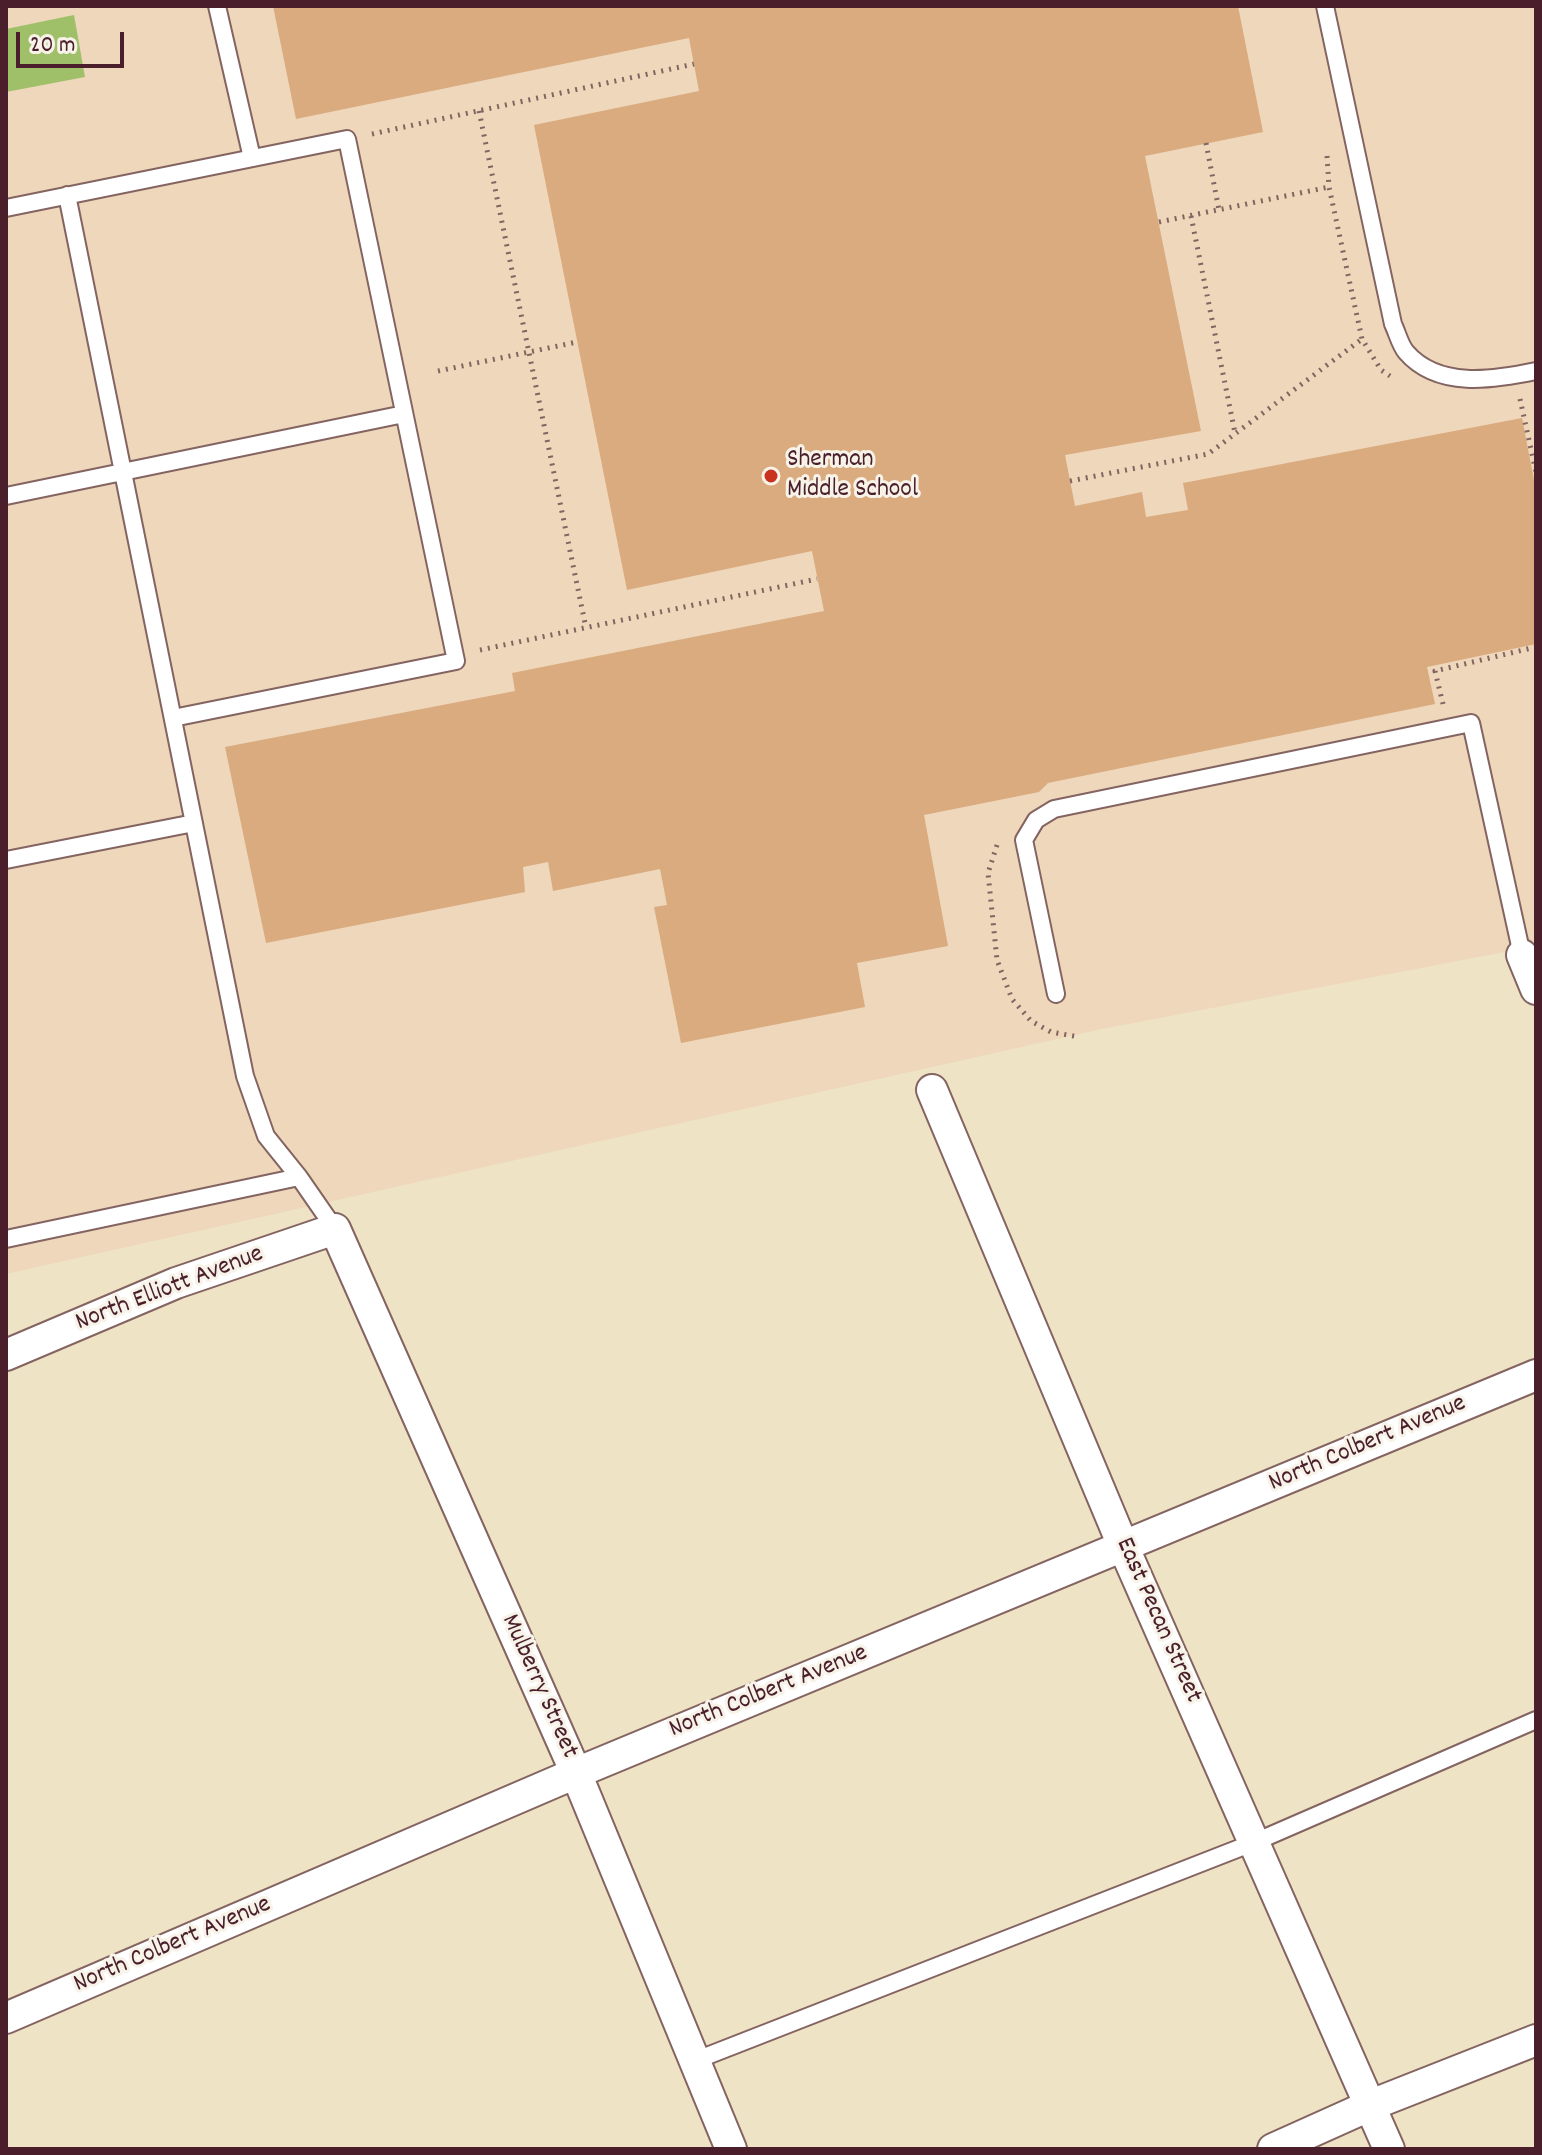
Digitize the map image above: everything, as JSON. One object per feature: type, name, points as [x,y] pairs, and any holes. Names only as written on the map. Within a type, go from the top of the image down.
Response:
[{"type":"street","points":[[1522,955],[1536,989]]},
{"type":"street","name":"East Pecan Street","points":[[932,1090],[1124,1548],[1389,2149]]},
{"type":"street","name":"North Elliott Avenue","points":[[6,1355],[176,1283],[335,1229]]},
{"type":"street","name":"Mulberry Street","points":[[335,1229],[576,1773],[731,2149]]},
{"type":"street","name":"North Colbert Avenue","points":[[6,2018],[576,1773],[1536,1375]]},
{"type":"street","points":[[1273,2149],[1371,2105],[1536,2040]]},
{"type":"lane","points":[[217,6],[252,158]]},
{"type":"lane","points":[[1325,6],[1393,324],[1405,351],[1423,366],[1447,377],[1480,379],[1536,371]]},
{"type":"lane","points":[[6,208],[347,139],[456,661],[173,718]]},
{"type":"lane","points":[[67,195],[245,1076],[266,1136],[335,1229]]},
{"type":"lane","points":[[6,496],[404,414]]},
{"type":"lane","points":[[1056,994],[1024,840],[1036,820],[1054,809],[1471,723],[1522,955]]},
{"type":"lane","points":[[6,860],[194,823]]},
{"type":"lane","points":[[6,1239],[299,1177]]},
{"type":"lane","points":[[694,2061],[1255,1842],[1536,1720]]},
{"type":"path","points":[[347,139],[694,64]]},
{"type":"path","points":[[479,111],[586,628]]},
{"type":"path","points":[[1206,143],[1219,210]]},
{"type":"path","points":[[1159,222],[1329,187]]},
{"type":"path","points":[[1191,216],[1235,433]]},
{"type":"path","points":[[1070,481],[1208,454],[1362,339]]},
{"type":"path","points":[[438,371],[577,342]]},
{"type":"path","points":[[455,655],[817,579]]},
{"type":"shaded area","name":"Sherman Middle School","points":[[6,6],[1536,6],[1536,946],[1102,1029],[6,1274]]},
{"type":"green space","points":[[74,15],[85,77],[6,92],[6,29]]},
{"type":"building","points":[[273,6],[1238,6],[1263,132],[1145,156],[1201,431],[1065,455],[1075,506],[1142,492],[1146,517],[1188,510],[1183,483],[1522,418],[1536,490],[1536,644],[1427,667],[1435,704],[1048,783],[1039,792],[924,815],[948,946],[857,963],[865,1007],[681,1043],[654,907],[667,905],[660,869],[553,891],[548,862],[523,867],[525,892],[266,943],[225,747],[515,691],[512,673],[824,611],[812,551],[627,590],[534,125],[699,91],[689,38],[296,119]]},
{"type":"place","name":"Sherman Middle School","points":[[771,476]]}]
